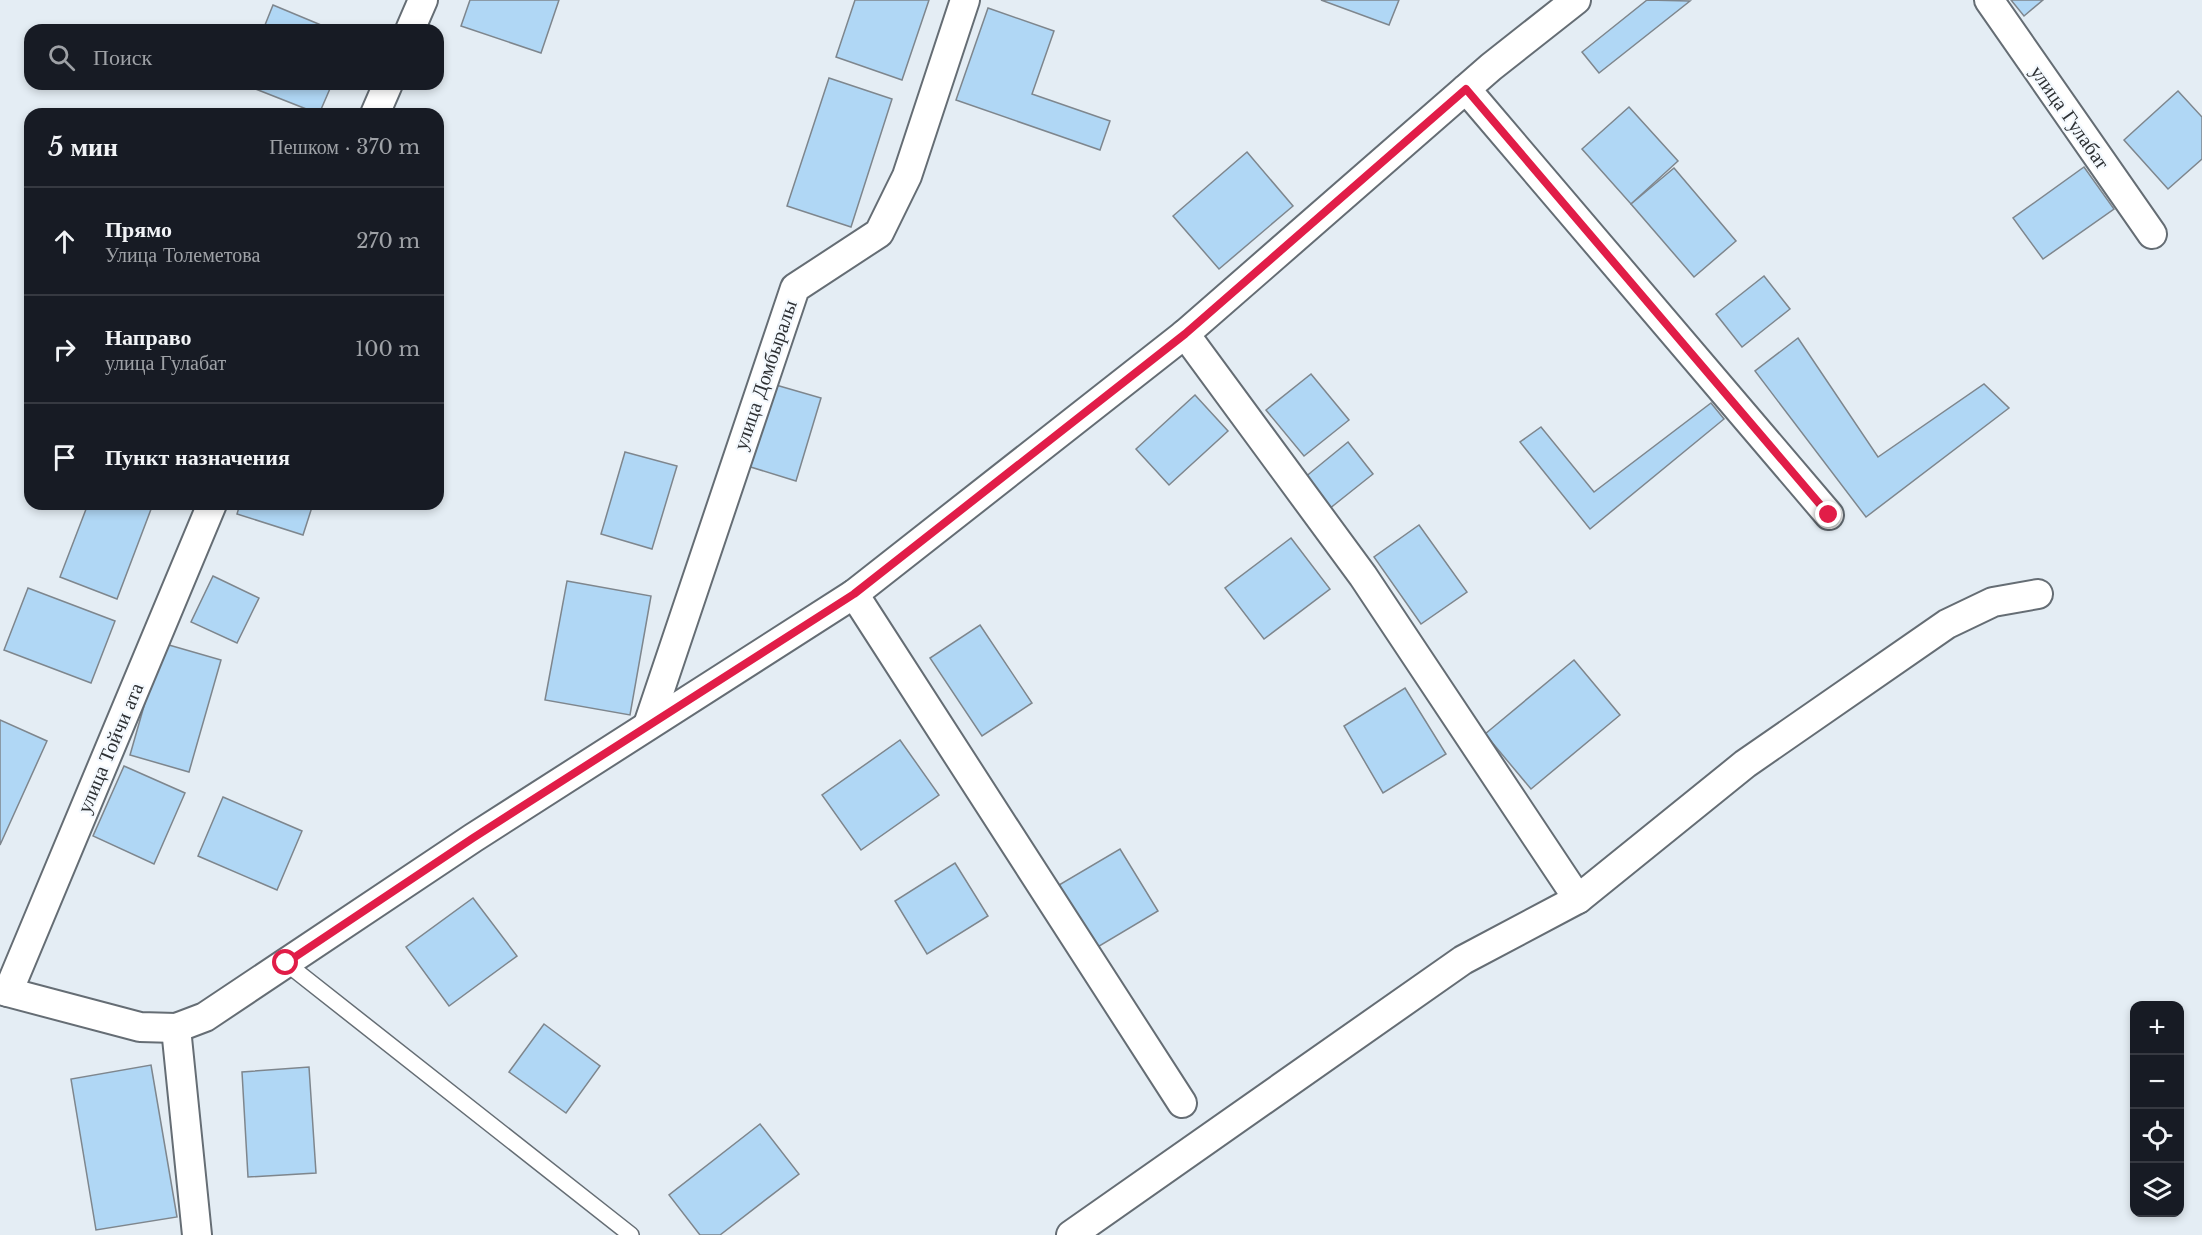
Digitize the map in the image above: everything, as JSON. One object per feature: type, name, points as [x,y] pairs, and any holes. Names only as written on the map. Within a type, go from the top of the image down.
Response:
[{"type":"street","points":[[413,24],[423,0]]},
{"type":"street","name":"улица Домбыралы","points":[[648,726],[795,288],[879,233],[907,176],[965,0]]},
{"type":"street","points":[[4,991],[140,1027],[176,1028],[205,1017],[482,832],[854,594],[1185,334],[1466,89],[1576,0]]},
{"type":"street","name":"улица Гулабат","points":[[1989,0],[2151,234]]},
{"type":"street","points":[[1466,89],[1829,515]]},
{"type":"street","points":[[378,108],[385,90]]},
{"type":"street","points":[[1185,334],[1363,576],[1578,899]]},
{"type":"street","name":"улица Тойчи ата","points":[[4,991],[209,510]]},
{"type":"street","points":[[854,594],[1182,1102]]},
{"type":"street","points":[[1071,1235],[1463,960],[1578,899],[1745,764],[1947,624],[1993,602],[2038,594]]},
{"type":"street","points":[[176,1028],[197,1235]]},
{"type":"lane","points":[[286,963],[631,1235]]},
{"type":"building","points":[[470,0],[559,0],[541,53],[461,26]]},
{"type":"building","points":[[855,0],[929,0],[902,80],[836,57]]},
{"type":"building","points":[[1321,0],[1399,0],[1389,25]]},
{"type":"building","points":[[1647,0],[1690,1],[1599,73],[1582,52]]},
{"type":"building","points":[[2011,0],[2043,0],[2024,16]]},
{"type":"building","points":[[273,5],[319,24],[265,24]]},
{"type":"building","points":[[988,8],[1054,31],[1032,94],[1110,121],[1100,150],[956,100]]},
{"type":"building","points":[[829,78],[892,99],[851,227],[787,206]]},
{"type":"building","points":[[258,90],[329,90],[322,108],[304,108]]},
{"type":"building","points":[[2178,91],[2202,117],[2202,159],[2168,189],[2124,140]]},
{"type":"building","points":[[1629,107],[1678,161],[1631,204],[1582,149]]},
{"type":"building","points":[[1247,152],[1293,206],[1219,269],[1173,216]]},
{"type":"building","points":[[2084,167],[2114,209],[2043,259],[2013,218]]},
{"type":"building","points":[[1674,168],[1736,241],[1694,277],[1631,204]]},
{"type":"building","points":[[1764,276],[1790,309],[1742,347],[1716,314]]},
{"type":"building","points":[[1798,338],[1878,457],[1984,384],[2009,408],[1866,517],[1755,371]]},
{"type":"building","points":[[1311,374],[1349,420],[1304,456],[1266,410]]},
{"type":"building","points":[[769,383],[821,398],[796,481],[744,465]]},
{"type":"building","points":[[1195,395],[1228,431],[1169,485],[1136,449]]},
{"type":"building","points":[[1711,403],[1724,419],[1590,529],[1520,442],[1541,427],[1594,492]]},
{"type":"building","points":[[1348,442],[1373,474],[1329,509],[1304,478]]},
{"type":"building","points":[[625,452],[677,466],[652,549],[601,534]]},
{"type":"building","points":[[86,510],[151,510],[117,599],[60,577]]},
{"type":"building","points":[[238,510],[311,510],[303,535],[237,514]]},
{"type":"building","points":[[1419,525],[1467,592],[1421,624],[1374,557]]},
{"type":"building","points":[[1291,538],[1330,589],[1264,639],[1225,588]]},
{"type":"building","points":[[213,576],[259,598],[237,643],[191,622]]},
{"type":"building","points":[[567,581],[651,596],[630,715],[545,700]]},
{"type":"building","points":[[28,588],[115,621],[91,683],[4,650]]},
{"type":"building","points":[[980,625],[1032,703],[982,736],[930,658]]},
{"type":"building","points":[[162,643],[221,660],[189,772],[130,755]]},
{"type":"building","points":[[1574,660],[1620,715],[1531,789],[1485,734]]},
{"type":"building","points":[[1405,688],[1446,754],[1383,793],[1344,726]]},
{"type":"building","points":[[0,720],[47,741],[0,845]]},
{"type":"building","points":[[900,740],[939,795],[861,850],[822,795]]},
{"type":"building","points":[[124,766],[185,793],[154,864],[93,836]]},
{"type":"building","points":[[223,797],[302,831],[277,890],[198,856]]},
{"type":"building","points":[[1120,849],[1158,911],[1096,948],[1059,885]]},
{"type":"building","points":[[955,863],[988,916],[927,954],[895,901]]},
{"type":"building","points":[[473,898],[517,956],[449,1006],[406,947]]},
{"type":"building","points":[[544,1024],[600,1066],[566,1113],[509,1072]]},
{"type":"building","points":[[151,1065],[177,1217],[96,1230],[71,1079]]},
{"type":"building","points":[[309,1067],[316,1173],[248,1177],[242,1072]]},
{"type":"building","points":[[760,1124],[799,1174],[720,1235],[700,1235],[669,1195]]},
{"type":"route","points":[[286,963],[473,838],[854,594],[1185,334],[1466,89],[1829,515]]}]
